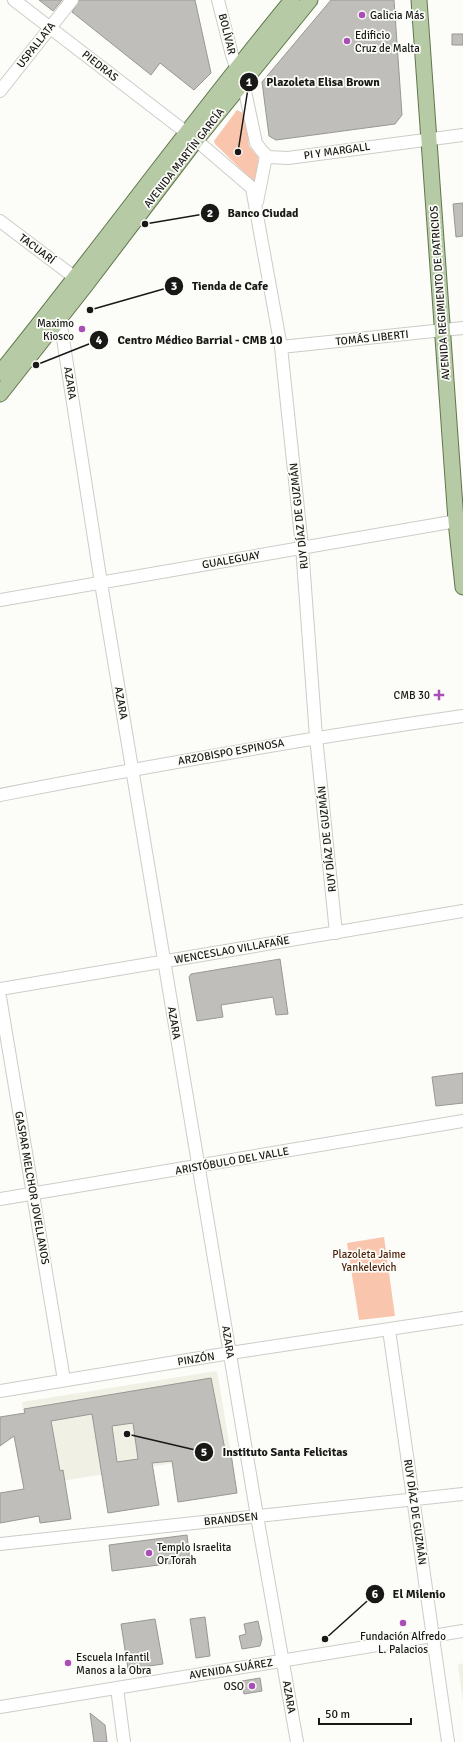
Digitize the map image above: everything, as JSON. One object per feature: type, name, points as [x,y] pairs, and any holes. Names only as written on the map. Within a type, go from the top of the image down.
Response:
[{"type":"main road","name":"AVENIDA MARTÍN GARCÍA","points":[[0,394],[59,318],[80,282],[191,137],[236,68],[292,0]]},
{"type":"main road","name":"AVENIDA MARTÍN GARCÍA","points":[[191,137],[242,84],[310,0]]},
{"type":"main road","name":"AVENIDA REGIMIENTO DE PATRICIOS","points":[[419,0],[428,139],[463,587]]},
{"type":"main road","name":"AVENIDA MARTÍN GARCÍA","points":[[0,374],[57,302],[80,282]]},
{"type":"street","name":"PIEDRAS","points":[[14,0],[191,137]]},
{"type":"street","name":"USPALLATA","points":[[0,91],[72,0]]},
{"type":"street","name":"BOLÍVAR","points":[[218,0],[236,68]]},
{"type":"street","points":[[236,68],[249,108],[255,139],[258,147],[266,156],[256,209]]},
{"type":"street","name":"PI Y MARGALL","points":[[266,156],[272,158],[288,158],[463,135]]},
{"type":"street","name":"RUY DÍAZ DE GUZMÁN","points":[[191,137],[247,182],[252,188],[256,209],[281,347],[302,547],[316,737],[336,932]]},
{"type":"street","name":"TACUARÍ","points":[[0,221],[80,282]]},
{"type":"street","name":"AZARA","points":[[57,302],[101,583],[256,1516],[297,1742]]},
{"type":"street","name":"TOMÁS LIBERTI","points":[[281,347],[463,328]]},
{"type":"street","name":"GUALEGUAY","points":[[0,600],[459,521]]},
{"type":"street","name":"ARZOBISPO ESPINOSA","points":[[0,795],[133,769],[316,737],[463,716]]},
{"type":"street","name":"WENCESLAO VILLAFAÑE","points":[[0,990],[463,911]]},
{"type":"street","name":"GASPAR MELCHOR JOVELLANOS","points":[[0,997],[64,1380]]},
{"type":"street","name":"ARISTÓBULO DEL VALLE","points":[[0,1199],[199,1167],[463,1121]]},
{"type":"street","name":"PINZÓN","points":[[0,1391],[230,1353],[463,1318]]},
{"type":"street","name":"RUY DÍAZ DE GUZMÁN","points":[[389,1330],[448,1742]]},
{"type":"street","name":"BRANDSEN","points":[[0,1544],[463,1494]]},
{"type":"street","name":"AVENIDA SUÁREZ","points":[[0,1707],[463,1631]]},
{"type":"street","points":[[117,1688],[124,1742]]},
{"type":"shaded area","points":[[217,1371],[231,1454],[36,1485],[22,1402]]},
{"type":"shaded area","points":[[463,1663],[463,1702],[458,1665]]},
{"type":"green space","points":[[237,110],[245,114],[249,146],[258,157],[260,179],[256,184],[215,144],[214,141]]},
{"type":"green space","name":"Plazoleta Jaime Yankelevich","points":[[384,1237],[395,1316],[359,1320],[347,1243]]},
{"type":"building","points":[[39,0],[62,0],[53,11]]},
{"type":"building","points":[[79,0],[195,0],[211,73],[194,90],[160,63],[151,75],[72,12]]},
{"type":"building","name":"Edificio Cruz de Malta","points":[[331,0],[394,0],[402,115],[395,124],[276,140],[269,136],[262,82]]},
{"type":"building","points":[[452,34],[463,34],[463,45],[452,45]]},
{"type":"building","points":[[463,203],[463,236],[456,237],[453,204]]},
{"type":"building","points":[[280,959],[288,1014],[276,1015],[273,997],[221,1005],[223,1017],[197,1021],[189,977],[191,974]]},
{"type":"building","points":[[463,1073],[463,1103],[436,1106],[432,1077]]},
{"type":"building","points":[[211,1378],[226,1455],[231,1454],[237,1493],[178,1502],[172,1461],[152,1463],[159,1505],[108,1513],[92,1414],[51,1421],[60,1471],[63,1470],[71,1519],[40,1523],[39,1516],[0,1523],[0,1493],[24,1489],[14,1436],[0,1446],[0,1417],[25,1413],[24,1409]],"holes":[[[133,1423],[138,1459],[117,1462],[112,1426]]]},
{"type":"building","name":"Templo Israelita Or Torah","points":[[187,1535],[190,1561],[112,1571],[109,1545]]},
{"type":"building","points":[[205,1617],[210,1656],[196,1658],[190,1619]]},
{"type":"building","points":[[155,1619],[163,1664],[128,1669],[121,1624]]},
{"type":"building","points":[[258,1621],[262,1639],[260,1646],[242,1649],[239,1636],[246,1634],[244,1624]]},
{"type":"building","name":"OSO","points":[[260,1678],[262,1691],[244,1694],[242,1681]]},
{"type":"building","points":[[90,1713],[105,1725],[107,1742],[94,1742]]},
{"type":"place","name":"Galicia Más","points":[[362,15]]},
{"type":"place","name":"Edificio Cruz de Malta","points":[[347,41]]},
{"type":"place","name":"Plazoleta Elisa Brown","points":[[238,152]]},
{"type":"place","name":"Banco Ciudad","points":[[145,224]]},
{"type":"place","name":"Tienda de Cafe","points":[[90,310]]},
{"type":"place","name":"Maximo Kiosco","points":[[82,329]]},
{"type":"place","name":"Centro Médico Barrial - CMB 10","points":[[36,365]]},
{"type":"place","name":"CMB 30","points":[[439,695]]},
{"type":"place","name":"Instituto Santa Felicitas","points":[[127,1434]]},
{"type":"place","name":"Templo Israelita Or Torah","points":[[149,1553]]},
{"type":"place","name":"Fundación Alfredo L. Palacios","points":[[403,1623]]},
{"type":"place","name":"El Milenio","points":[[325,1639]]},
{"type":"place","name":"Escuela Infantil Manos a la Obra","points":[[68,1663]]},
{"type":"place","name":"OSO","points":[[252,1686]]}]
